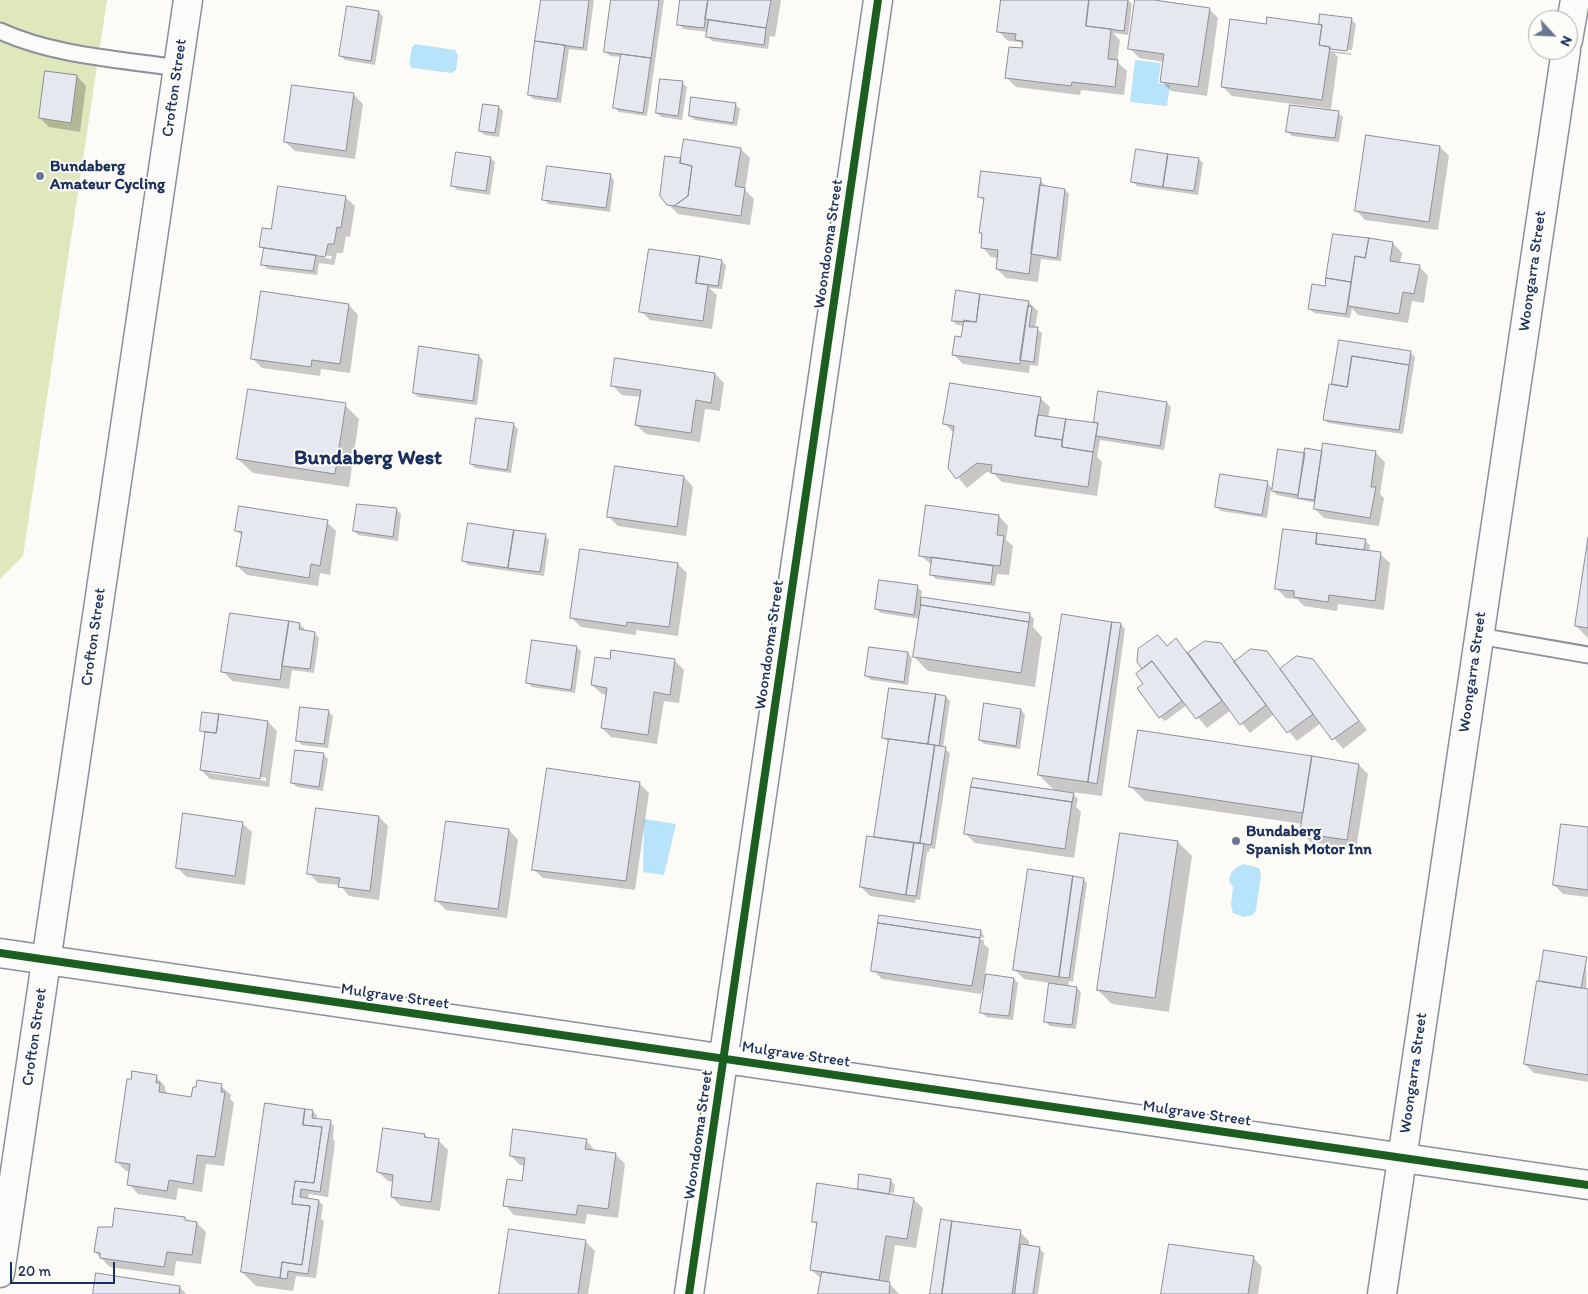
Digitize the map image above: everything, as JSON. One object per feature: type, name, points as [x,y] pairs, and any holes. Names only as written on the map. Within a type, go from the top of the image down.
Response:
[{"type":"street","name":"Crofton Street","points":[[0,1273],[188,0]]},
{"type":"street","name":"Woondooma Street","points":[[689,1294],[878,0]]},
{"type":"street","name":"Woongarra Street","points":[[1382,1294],[1564,60]]},
{"type":"street","name":"Mulgrave Street","points":[[0,953],[1588,1185]]},
{"type":"lane","points":[[0,31],[16,38],[58,50],[178,68]]},
{"type":"lane","points":[[1479,636],[1588,655]]},
{"type":"green space","name":"Bundaberg Amateur Cycling","points":[[0,0],[107,0],[23,556],[0,579]]},
{"type":"water","points":[[415,44],[455,50],[458,55],[456,70],[452,73],[412,68],[409,64],[412,47]]},
{"type":"water","points":[[1135,60],[1161,63],[1158,83],[1170,85],[1167,106],[1130,102]]},
{"type":"water","points":[[644,819],[676,824],[664,875],[643,872]]},
{"type":"water","points":[[1244,864],[1259,868],[1261,875],[1256,910],[1253,915],[1244,917],[1233,913],[1231,905],[1233,887],[1229,881],[1230,875],[1234,870]]},
{"type":"building","points":[[541,0],[589,0],[583,48],[535,41]]},
{"type":"building","points":[[611,0],[659,0],[651,58],[604,52]]},
{"type":"building","points":[[680,0],[708,0],[704,28],[677,25]]},
{"type":"building","points":[[708,0],[771,0],[766,28],[705,19]]},
{"type":"building","points":[[1001,0],[1089,0],[1086,26],[1111,29],[1108,59],[1118,60],[1115,87],[1072,82],[1071,86],[1005,78],[1009,47],[1022,48],[1023,41],[1015,40],[1016,34],[997,32]]},
{"type":"building","points":[[1089,0],[1128,0],[1124,31],[1086,26]]},
{"type":"building","points":[[1135,0],[1154,0],[1210,8],[1198,87],[1160,82],[1164,54],[1128,49]]},
{"type":"building","points":[[347,6],[379,11],[371,61],[339,56]]},
{"type":"building","points":[[1320,14],[1352,18],[1347,51],[1329,49],[1330,47],[1319,45],[1322,25],[1319,24]]},
{"type":"building","points":[[1267,17],[1322,25],[1319,45],[1330,47],[1322,100],[1221,87],[1230,19],[1266,24]]},
{"type":"building","points":[[709,20],[766,28],[764,45],[706,37]]},
{"type":"building","points":[[535,41],[565,45],[557,99],[528,95]]},
{"type":"building","points":[[621,54],[651,58],[643,113],[613,108]]},
{"type":"building","points":[[45,71],[77,75],[71,123],[39,118]]},
{"type":"building","points":[[660,79],[683,81],[678,116],[656,113]]},
{"type":"building","points":[[292,85],[354,93],[346,151],[284,142]]},
{"type":"building","points":[[691,97],[736,103],[733,123],[689,116]]},
{"type":"building","points":[[483,104],[499,106],[495,133],[479,131]]},
{"type":"building","points":[[1290,105],[1339,111],[1335,138],[1286,132]]},
{"type":"building","points":[[1366,135],[1440,146],[1429,222],[1355,211]]},
{"type":"building","points":[[684,139],[741,148],[735,186],[745,188],[741,216],[674,206],[688,196],[692,166],[680,163]]},
{"type":"building","points":[[1136,149],[1168,154],[1163,187],[1131,182]]},
{"type":"building","points":[[456,152],[491,157],[486,191],[451,186]]},
{"type":"building","points":[[1168,154],[1199,158],[1194,191],[1163,187]]},
{"type":"building","points":[[665,156],[681,158],[680,163],[692,166],[688,196],[674,206],[667,205],[660,196]]},
{"type":"building","points":[[547,166],[611,174],[606,208],[542,200]]},
{"type":"building","points":[[981,171],[1041,178],[1029,274],[996,269],[998,250],[981,248],[982,233],[979,233],[984,198],[978,197]]},
{"type":"building","points":[[1040,185],[1065,189],[1057,258],[1031,254]]},
{"type":"building","points":[[278,186],[346,196],[341,228],[337,227],[334,244],[328,244],[325,257],[259,247],[262,228],[271,229]]},
{"type":"building","points":[[1333,234],[1369,238],[1365,258],[1355,256],[1351,282],[1326,278]]},
{"type":"building","points":[[1369,238],[1393,242],[1390,261],[1420,265],[1414,294],[1403,292],[1399,314],[1348,306],[1355,256],[1365,258]]},
{"type":"building","points":[[264,248],[316,255],[313,271],[261,265]]},
{"type":"building","points":[[649,249],[700,256],[696,283],[708,285],[703,321],[639,312]]},
{"type":"building","points":[[700,256],[722,260],[718,286],[696,283]]},
{"type":"building","points":[[1326,278],[1351,282],[1346,314],[1308,309],[1312,284],[1325,286]]},
{"type":"building","points":[[956,290],[980,294],[976,322],[952,321]]},
{"type":"building","points":[[261,291],[349,304],[340,364],[312,360],[311,367],[251,359]]},
{"type":"building","points":[[980,294],[1029,301],[1020,364],[952,355],[955,336],[961,337],[964,320],[976,322]]},
{"type":"building","points":[[1028,306],[1032,307],[1029,327],[1038,327],[1034,362],[1020,360]]},
{"type":"building","points":[[1339,340],[1411,351],[1409,365],[1352,356],[1347,387],[1332,384]]},
{"type":"building","points":[[419,346],[479,355],[473,401],[413,393]]},
{"type":"building","points":[[1352,356],[1409,365],[1399,430],[1323,420],[1329,384],[1347,387]]},
{"type":"building","points":[[615,358],[715,373],[711,403],[696,400],[691,433],[635,425],[641,390],[611,386]]},
{"type":"building","points":[[950,383],[1041,397],[1035,436],[1062,440],[1062,447],[1093,452],[1088,487],[991,473],[992,465],[977,463],[956,479],[948,468],[954,426],[943,424]]},
{"type":"building","points":[[248,389],[346,403],[335,474],[237,459]]},
{"type":"building","points":[[1098,391],[1167,402],[1160,446],[1096,436],[1098,423],[1094,422]]},
{"type":"building","points":[[1038,415],[1066,419],[1062,440],[1035,436]]},
{"type":"building","points":[[476,418],[514,423],[507,470],[470,464]]},
{"type":"building","points":[[1066,419],[1098,423],[1093,452],[1062,447]]},
{"type":"building","points":[[1323,443],[1376,451],[1371,487],[1376,487],[1370,518],[1314,509]]},
{"type":"building","points":[[1305,448],[1322,451],[1314,500],[1298,498]]},
{"type":"building","points":[[1278,449],[1305,453],[1298,495],[1272,491]]},
{"type":"building","points":[[615,466],[684,476],[677,527],[607,517]]},
{"type":"building","points":[[1220,474],[1268,481],[1262,515],[1215,507]]},
{"type":"building","points":[[357,504],[397,508],[393,537],[353,531]]},
{"type":"building","points":[[926,505],[999,515],[997,535],[1004,536],[1000,566],[919,556]]},
{"type":"building","points":[[239,506],[328,520],[320,566],[311,564],[309,578],[236,566],[242,532],[235,531]]},
{"type":"building","points":[[468,523],[514,530],[508,568],[462,561]]},
{"type":"building","points":[[1283,529],[1317,533],[1316,544],[1381,552],[1375,601],[1329,595],[1328,602],[1294,597],[1294,591],[1275,589]]},
{"type":"building","points":[[514,530],[546,534],[540,572],[508,568]]},
{"type":"building","points":[[1317,533],[1366,539],[1364,550],[1316,544]]},
{"type":"building","points":[[1588,538],[1588,628],[1575,626]]},
{"type":"building","points":[[580,549],[678,563],[669,627],[627,622],[626,626],[570,618]]},
{"type":"building","points":[[932,557],[993,566],[991,583],[930,575]]},
{"type":"building","points":[[879,580],[918,585],[914,615],[875,609]]},
{"type":"building","points":[[921,597],[1030,613],[1029,622],[921,605]]},
{"type":"building","points":[[921,605],[1029,622],[1021,673],[913,657]]},
{"type":"building","points":[[230,613],[289,621],[280,680],[221,672]]},
{"type":"building","points":[[1062,614],[1112,622],[1088,782],[1038,775]]},
{"type":"building","points":[[289,621],[300,623],[299,629],[315,632],[310,669],[282,666]]},
{"type":"building","points":[[1112,622],[1121,623],[1097,784],[1088,782]]},
{"type":"building","points":[[1158,635],[1167,646],[1176,638],[1222,701],[1196,719],[1152,661],[1142,669],[1137,662],[1138,649]]},
{"type":"building","points":[[532,640],[577,646],[571,690],[526,683]]},
{"type":"building","points":[[1205,641],[1221,643],[1266,705],[1240,725],[1188,653]]},
{"type":"building","points":[[869,647],[908,652],[904,682],[865,676]]},
{"type":"building","points":[[1251,649],[1267,651],[1313,714],[1287,733],[1234,662]]},
{"type":"building","points":[[611,650],[675,659],[670,695],[654,692],[648,735],[601,728],[607,688],[591,685],[595,657],[610,659]]},
{"type":"building","points":[[1297,656],[1313,659],[1359,721],[1332,740],[1280,669]]},
{"type":"building","points":[[1152,661],[1182,701],[1159,718],[1137,688],[1143,684],[1136,674]]},
{"type":"building","points":[[889,688],[936,694],[928,744],[882,738]]},
{"type":"building","points":[[936,694],[946,696],[939,746],[928,744]]},
{"type":"building","points":[[984,703],[1021,709],[1016,746],[979,740]]},
{"type":"building","points":[[300,707],[329,710],[324,744],[296,741]]},
{"type":"building","points":[[202,712],[219,714],[216,733],[200,731]]},
{"type":"building","points":[[219,714],[268,721],[260,779],[200,770],[205,732],[216,733]]},
{"type":"building","points":[[1138,730],[1312,756],[1303,813],[1129,787]]},
{"type":"building","points":[[889,739],[935,745],[920,843],[874,837]]},
{"type":"building","points":[[935,745],[946,747],[931,845],[920,843]]},
{"type":"building","points":[[295,750],[324,753],[319,787],[291,783]]},
{"type":"building","points":[[1312,756],[1359,764],[1347,840],[1300,833]]},
{"type":"building","points":[[547,768],[640,782],[626,881],[532,870]]},
{"type":"building","points":[[973,778],[1074,793],[1072,802],[971,787]]},
{"type":"building","points":[[971,787],[1072,802],[1065,849],[964,834]]},
{"type":"building","points":[[316,808],[379,816],[370,891],[338,887],[340,878],[307,874]]},
{"type":"building","points":[[183,813],[243,822],[235,876],[176,868]]},
{"type":"building","points":[[446,821],[509,829],[498,909],[435,901]]},
{"type":"building","points":[[1561,824],[1588,827],[1588,890],[1553,885]]},
{"type":"building","points":[[1120,833],[1178,841],[1155,998],[1097,990]]},
{"type":"building","points":[[867,836],[914,843],[906,895],[860,887]]},
{"type":"building","points":[[914,843],[924,844],[916,896],[906,895]]},
{"type":"building","points":[[1028,869],[1073,876],[1059,977],[1013,970]]},
{"type":"building","points":[[1073,876],[1084,878],[1069,978],[1059,977]]},
{"type":"building","points":[[879,915],[981,930],[980,938],[878,923]]},
{"type":"building","points":[[878,923],[980,938],[972,986],[871,971]]},
{"type":"building","points":[[1544,950],[1587,957],[1581,988],[1539,981]]},
{"type":"building","points":[[986,974],[1014,978],[1009,1016],[980,1013]]},
{"type":"building","points":[[1537,981],[1588,989],[1588,1075],[1524,1064]]},
{"type":"building","points":[[1049,983],[1077,987],[1072,1025],[1044,1022]]},
{"type":"building","points":[[132,1071],[157,1075],[156,1083],[160,1083],[159,1092],[191,1097],[197,1080],[222,1084],[221,1092],[225,1092],[215,1157],[197,1155],[193,1184],[169,1180],[167,1191],[127,1185],[130,1164],[115,1162],[127,1079],[131,1079]]},
{"type":"building","points":[[265,1103],[305,1109],[303,1125],[322,1127],[314,1183],[295,1181],[292,1204],[310,1206],[302,1265],[282,1262],[280,1278],[241,1272]]},
{"type":"building","points":[[305,1109],[313,1110],[312,1118],[331,1120],[320,1192],[301,1189],[300,1197],[319,1200],[308,1274],[288,1271],[287,1279],[280,1278],[282,1262],[302,1265],[310,1206],[292,1204],[295,1181],[314,1183],[322,1127],[303,1125]]},
{"type":"building","points":[[383,1128],[425,1134],[424,1137],[439,1139],[431,1202],[391,1197],[393,1175],[377,1172]]},
{"type":"building","points":[[513,1129],[587,1139],[585,1149],[616,1153],[608,1209],[578,1205],[576,1215],[503,1206],[507,1179],[522,1181],[525,1158],[510,1156]]},
{"type":"building","points":[[859,1174],[891,1179],[889,1194],[858,1189]]},
{"type":"building","points":[[817,1183],[914,1198],[907,1239],[886,1236],[879,1280],[810,1270],[817,1222],[812,1222]]},
{"type":"building","points":[[115,1208],[185,1217],[185,1220],[197,1222],[192,1255],[167,1252],[164,1267],[100,1258],[100,1253],[94,1252],[98,1227],[112,1227]]},
{"type":"building","points":[[941,1219],[952,1221],[942,1294],[930,1294]]},
{"type":"building","points":[[952,1221],[1021,1230],[1012,1294],[942,1294]]},
{"type":"building","points":[[509,1229],[586,1240],[578,1294],[499,1294]]},
{"type":"building","points":[[1021,1244],[1040,1247],[1033,1294],[1015,1294]]},
{"type":"building","points":[[1169,1244],[1254,1256],[1248,1294],[1161,1294]]},
{"type":"building","points":[[822,1272],[890,1282],[889,1294],[818,1294]]},
{"type":"building","points":[[96,1273],[180,1286],[179,1294],[93,1294]]},
{"type":"cycle path","points":[[689,1294],[878,0]]},
{"type":"cycle path","points":[[0,953],[1588,1185]]},
{"type":"place","name":"Bundaberg Amateur Cycling","points":[[40,176]]},
{"type":"place","name":"Bundaberg Spanish Motor Inn","points":[[1236,841]]},
{"type":"district","name":"Bundaberg West","points":[[368,459]]}]
